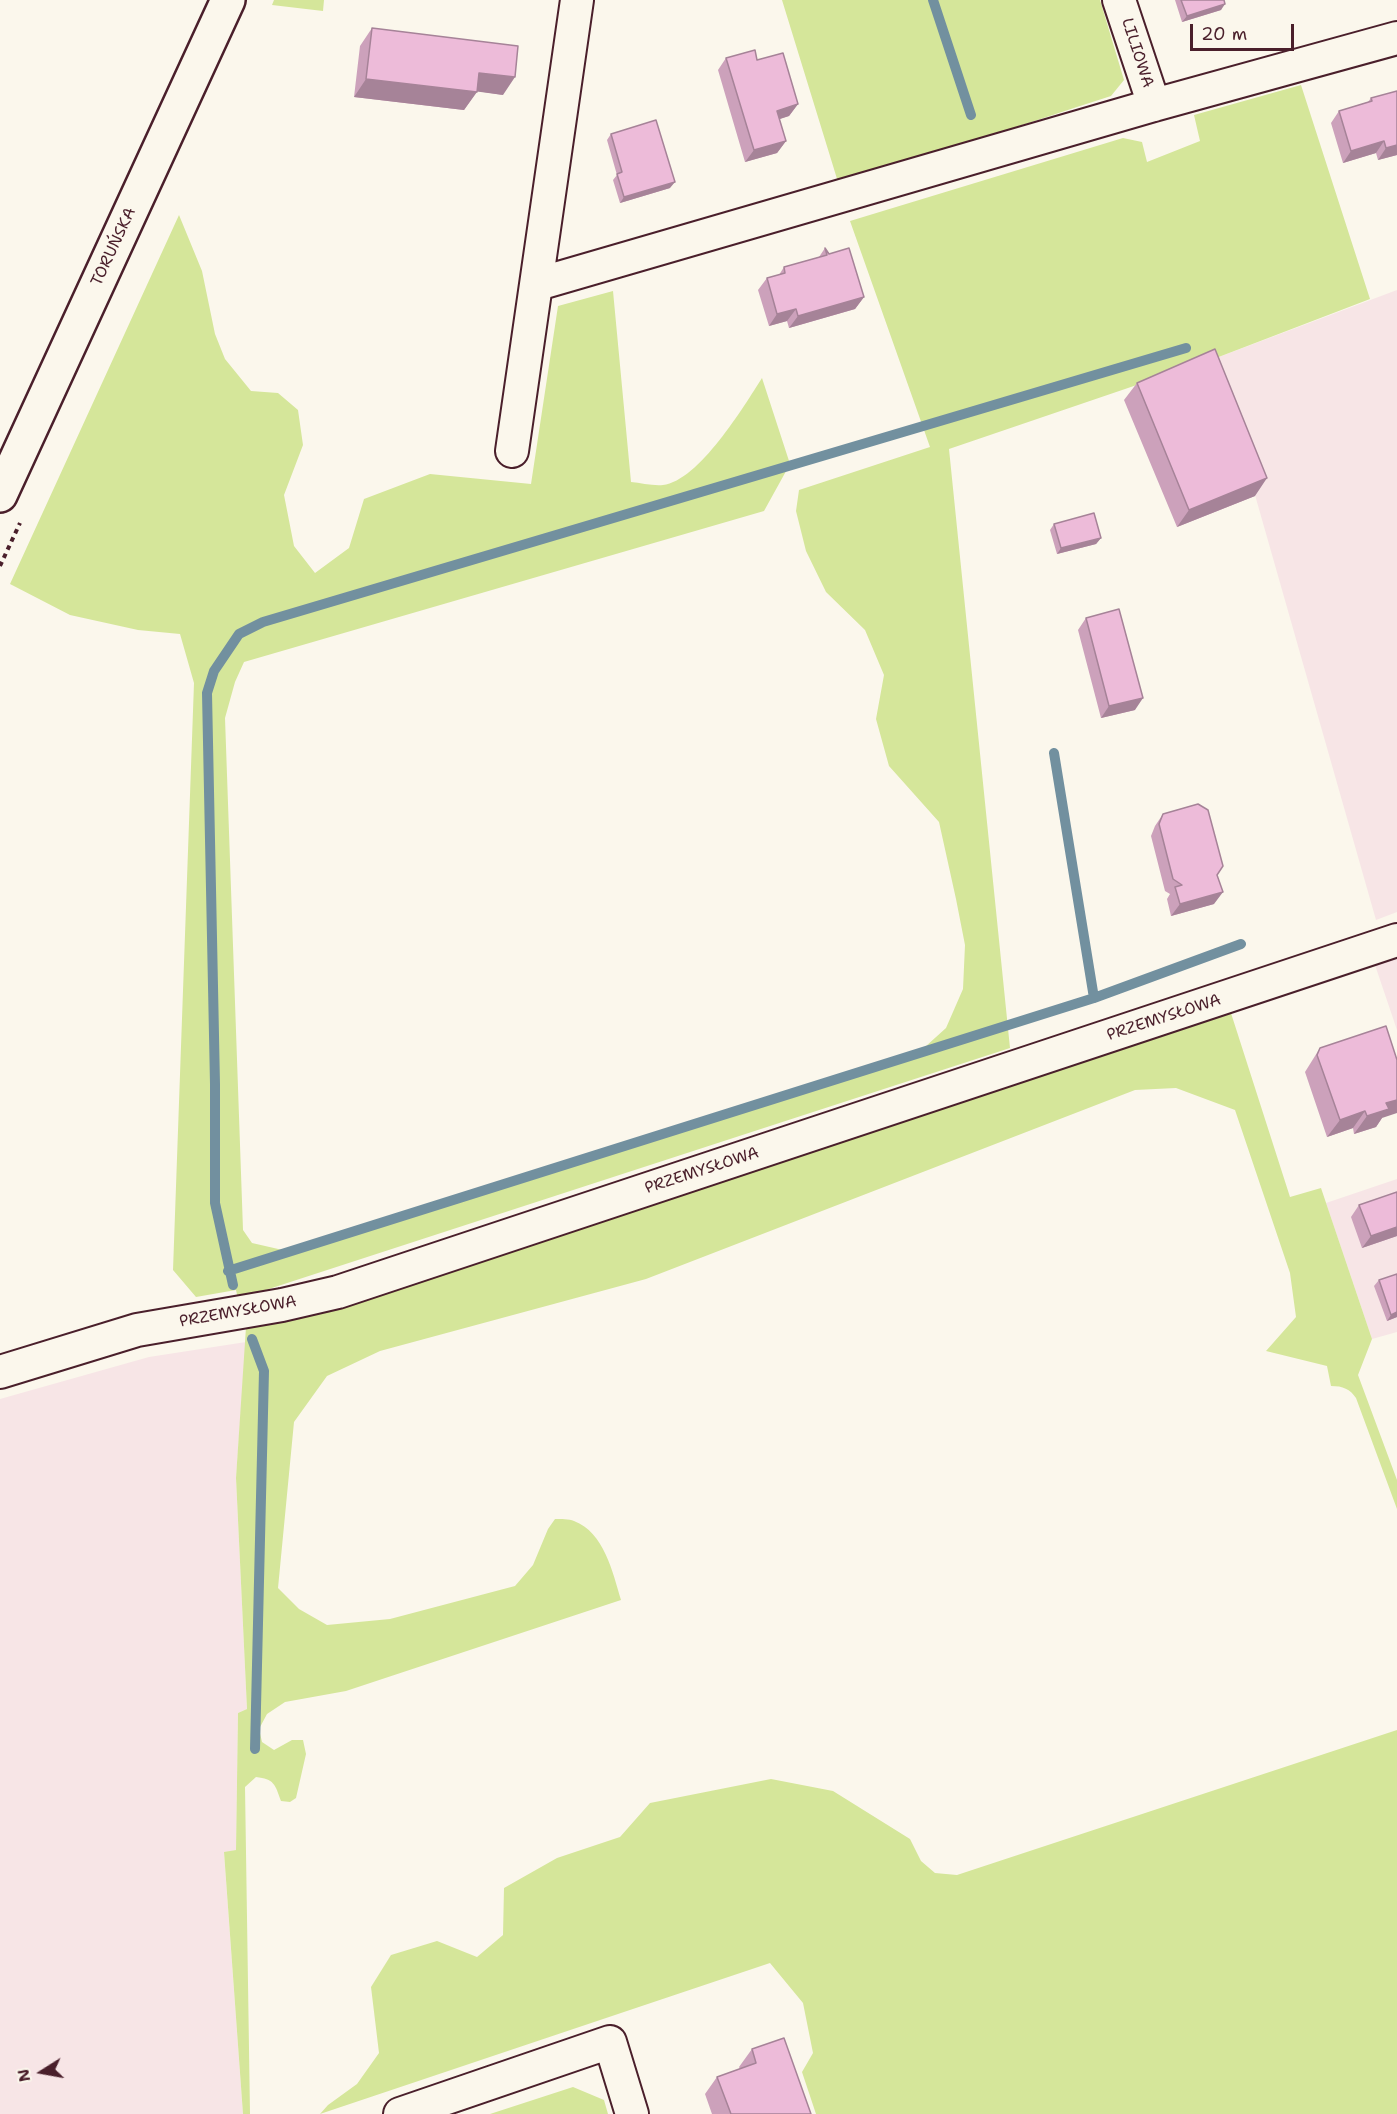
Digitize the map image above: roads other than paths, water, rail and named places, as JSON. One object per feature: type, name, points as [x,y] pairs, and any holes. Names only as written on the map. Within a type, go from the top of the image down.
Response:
[{"type":"main road","name":"TORUŃSKA","points":[[0,495],[228,0]]},
{"type":"street","points":[[512,451],[538,284],[577,0]]},
{"type":"street","name":"LILIOWA","points":[[1119,0],[1154,105]]},
{"type":"street","points":[[538,284],[1154,105],[1397,38]]},
{"type":"street","name":"PRZEMYSŁOWA","points":[[0,1372],[137,1330],[282,1305],[338,1292],[1397,940]]},
{"type":"street","points":[[400,2114],[610,2042],[632,2114]]},
{"type":"waterway","points":[[933,0],[971,115]]},
{"type":"waterway","points":[[233,1285],[215,1203],[215,1084],[207,693],[214,671],[239,634],[263,622],[1186,348]]},
{"type":"waterway","points":[[1054,753],[1094,998],[1241,944]]},
{"type":"waterway","points":[[228,1271],[1094,998]]},
{"type":"waterway","points":[[252,1339],[264,1371],[255,1749]]}]
